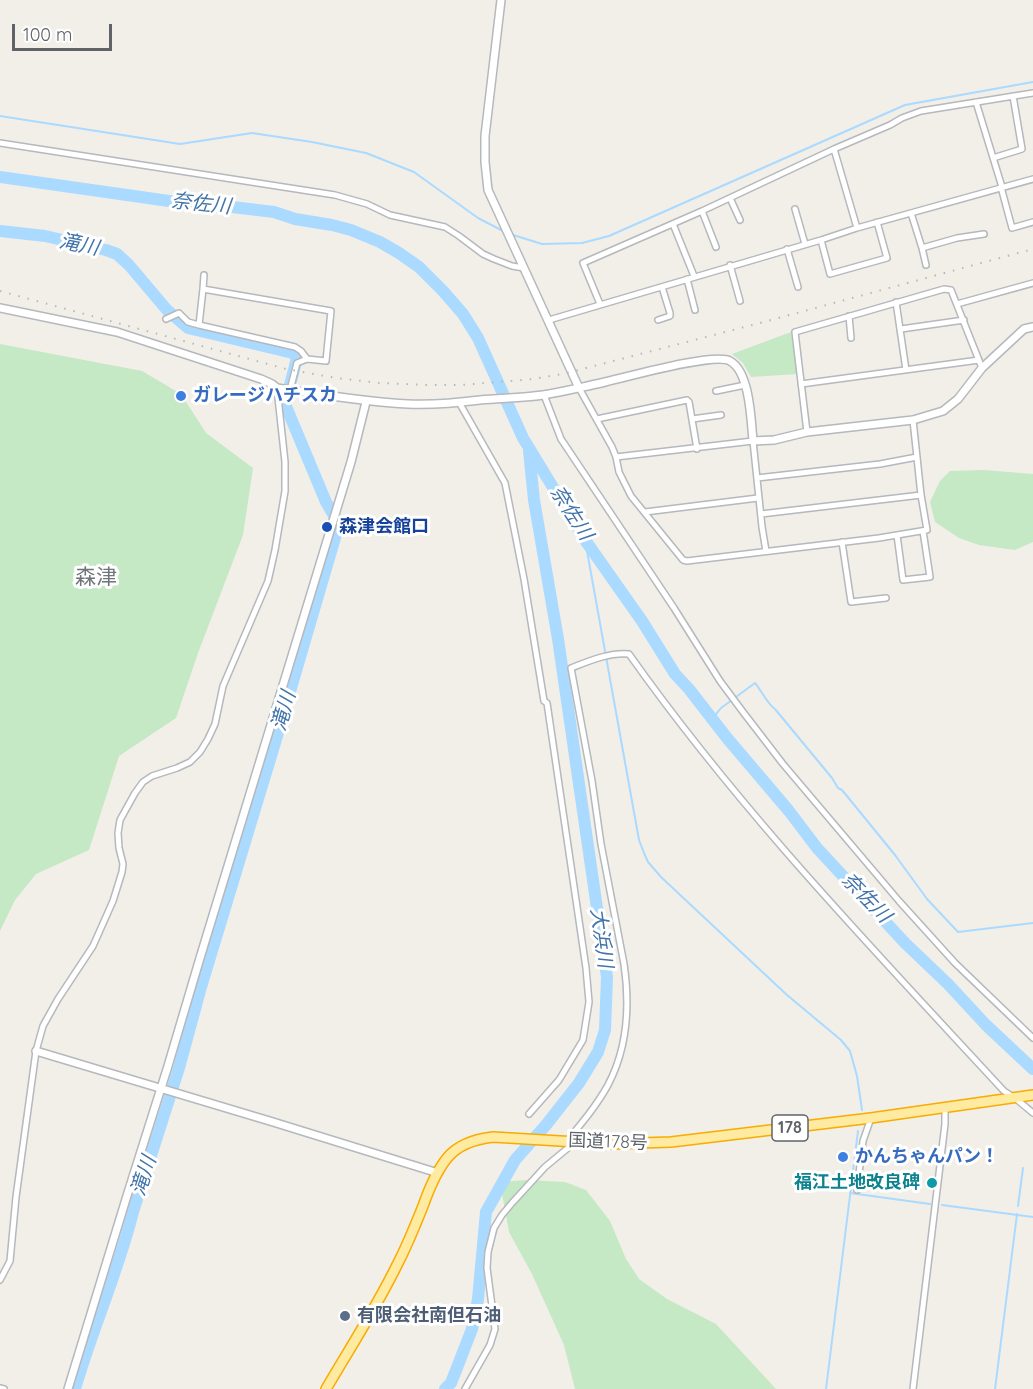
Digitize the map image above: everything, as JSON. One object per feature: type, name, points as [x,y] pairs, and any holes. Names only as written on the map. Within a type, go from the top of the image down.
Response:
[{"type":"highway","name":"国道178号","points":[[326,1389],[398,1265],[438,1173],[448,1157],[462,1146],[481,1138],[505,1137],[626,1144],[671,1142],[871,1118],[1033,1095]]},
{"type":"street","points":[[501,0],[485,136],[488,190],[549,320],[562,354],[616,457],[619,472],[627,488],[683,560],[766,552],[927,530],[913,420]]},
{"type":"street","points":[[600,304],[584,263],[902,118],[921,111],[1033,93]]},
{"type":"street","points":[[993,158],[1022,149],[1013,96]]},
{"type":"street","points":[[976,102],[1012,228],[1033,222]]},
{"type":"street","points":[[0,143],[335,195],[367,204],[390,215],[445,227],[494,260],[524,268]]},
{"type":"street","points":[[834,149],[857,228]]},
{"type":"street","points":[[549,320],[730,265],[1033,178]]},
{"type":"street","points":[[730,198],[740,220]]},
{"type":"street","points":[[795,209],[805,244]]},
{"type":"street","points":[[702,211],[716,247]]},
{"type":"street","points":[[911,213],[926,265]]},
{"type":"street","points":[[820,240],[830,274],[887,258],[877,222]]},
{"type":"street","points":[[673,224],[694,276]]},
{"type":"street","points":[[922,248],[957,238],[984,234]]},
{"type":"street","points":[[787,249],[798,287]]},
{"type":"street","points":[[730,265],[740,302]]},
{"type":"street","points":[[199,326],[204,274]]},
{"type":"street","points":[[687,279],[696,310]]},
{"type":"street","points":[[957,304],[1033,283]]},
{"type":"street","points":[[658,320],[670,316],[662,287]]},
{"type":"street","points":[[203,288],[331,311],[326,361],[307,359],[297,363],[290,390]]},
{"type":"street","points":[[807,432],[795,332],[944,289],[951,290],[981,364]]},
{"type":"street","points":[[896,302],[906,370]]},
{"type":"street","points":[[0,308],[117,332],[261,379],[277,388],[366,402],[460,404],[479,400],[544,395],[710,358],[730,360],[742,375],[745,385],[766,552]]},
{"type":"street","points":[[166,319],[179,313],[188,322],[199,326],[295,347],[307,359]]},
{"type":"street","points":[[849,316],[851,338]]},
{"type":"street","points":[[901,329],[964,321]]},
{"type":"street","points":[[616,457],[774,440],[807,432],[913,420],[934,414],[951,406],[981,364],[1024,329],[1033,327]]},
{"type":"street","points":[[801,384],[906,370],[981,364]]},
{"type":"street","points":[[716,391],[745,385]]},
{"type":"street","points":[[0,1280],[10,1261],[16,1197],[36,1051],[44,1026],[58,999],[93,946],[113,901],[123,864],[119,848],[120,820],[143,782],[152,776],[190,762],[208,740],[215,724],[223,686],[268,581],[285,491],[285,462],[277,388]]},
{"type":"street","points":[[544,395],[561,439],[720,681],[743,712],[817,804],[906,908],[971,979],[1033,1038]]},
{"type":"street","points":[[597,419],[687,400],[697,449]]},
{"type":"street","points":[[68,1389],[351,462],[366,402]]},
{"type":"street","points":[[460,404],[505,483],[544,701],[547,703],[586,968],[589,1002],[583,1040],[559,1080],[529,1114]]},
{"type":"street","points":[[692,419],[721,415]]},
{"type":"street","points":[[757,478],[917,458]]},
{"type":"street","points":[[761,514],[921,495]]},
{"type":"street","points":[[645,512],[758,498]]},
{"type":"street","points":[[897,535],[903,580],[930,577],[923,531]]},
{"type":"street","points":[[842,542],[851,602],[886,598]]},
{"type":"street","points":[[465,1389],[490,1345],[495,1329],[487,1268],[494,1228],[512,1203],[571,1141],[600,1098],[614,1071],[626,1026],[628,997],[624,964],[571,668],[620,653],[629,654],[688,733],[822,893],[1005,1091],[1019,1097],[1033,1113]]},
{"type":"street","points":[[36,1051],[438,1173]]},
{"type":"street","points":[[913,1389],[945,1125],[945,1107]]},
{"type":"street","points":[[857,1190],[863,1141],[871,1118]]},
{"type":"green space","points":[[791,332],[797,374],[751,377],[743,363],[732,354]]},
{"type":"green space","points":[[0,344],[142,371],[181,394],[206,433],[253,468],[243,535],[176,718],[119,756],[89,850],[36,874],[15,900],[0,931]]},
{"type":"green space","points":[[984,470],[1033,474],[1033,542],[1015,550],[979,545],[959,538],[935,522],[930,502],[940,481],[950,471]]},
{"type":"green space","points":[[526,1180],[565,1182],[586,1190],[610,1221],[626,1259],[639,1279],[667,1299],[716,1324],[776,1389],[575,1389],[564,1345],[532,1274],[509,1232],[500,1182]]},
{"type":"waterway","points":[[510,234],[542,244],[582,243],[609,236],[905,105],[1033,82]]},
{"type":"waterway","points":[[0,116],[180,144],[252,133],[366,153],[414,172],[478,218],[505,232]]},
{"type":"waterway","name":"奈佐川","points":[[0,177],[211,207],[224,206],[274,212],[295,219],[351,230],[380,242],[419,267],[463,314],[478,338],[523,438],[585,540],[642,621],[675,674],[817,848],[905,943],[1033,1069]]},
{"type":"waterway","name":"滝川","points":[[0,231],[45,236],[117,254],[167,310],[188,328],[293,353],[297,358],[285,404],[326,502],[339,524],[179,1068],[120,1257],[75,1389]]},
{"type":"waterway","name":"大浜川","points":[[445,1389],[451,1383],[472,1329],[478,1299],[486,1212],[515,1160],[579,1083],[598,1052],[605,1030],[607,977],[558,639],[534,500],[529,451]]},
{"type":"waterway","points":[[585,540],[639,840],[648,862],[661,877],[787,995],[841,1040],[850,1051],[857,1076],[862,1110]]},
{"type":"waterway","points":[[713,718],[721,708],[755,683],[838,788],[895,855],[927,899],[958,932],[1033,923]]},
{"type":"waterway","points":[[826,1389],[858,1131]]},
{"type":"waterway","points":[[1018,1206],[1023,1168]]},
{"type":"waterway","points":[[850,1193],[930,1204]]},
{"type":"waterway","points":[[942,1205],[1033,1217]]},
{"type":"waterway","points":[[995,1389],[1017,1214]]},
{"type":"railway","points":[[0,291],[286,369],[380,383],[461,385],[534,379],[567,373],[1033,249]]},
{"type":"place","name":"ガレージハチスカ","points":[[181,396]]},
{"type":"place","name":"森津会館口","points":[[327,527]]},
{"type":"place","name":"かんちゃんパン！","points":[[843,1157]]},
{"type":"place","name":"福江土地改良碑","points":[[932,1183]]},
{"type":"place","name":"有限会社南但石油","points":[[345,1316]]},
{"type":"district","name":"森津","points":[[96,578]]}]
